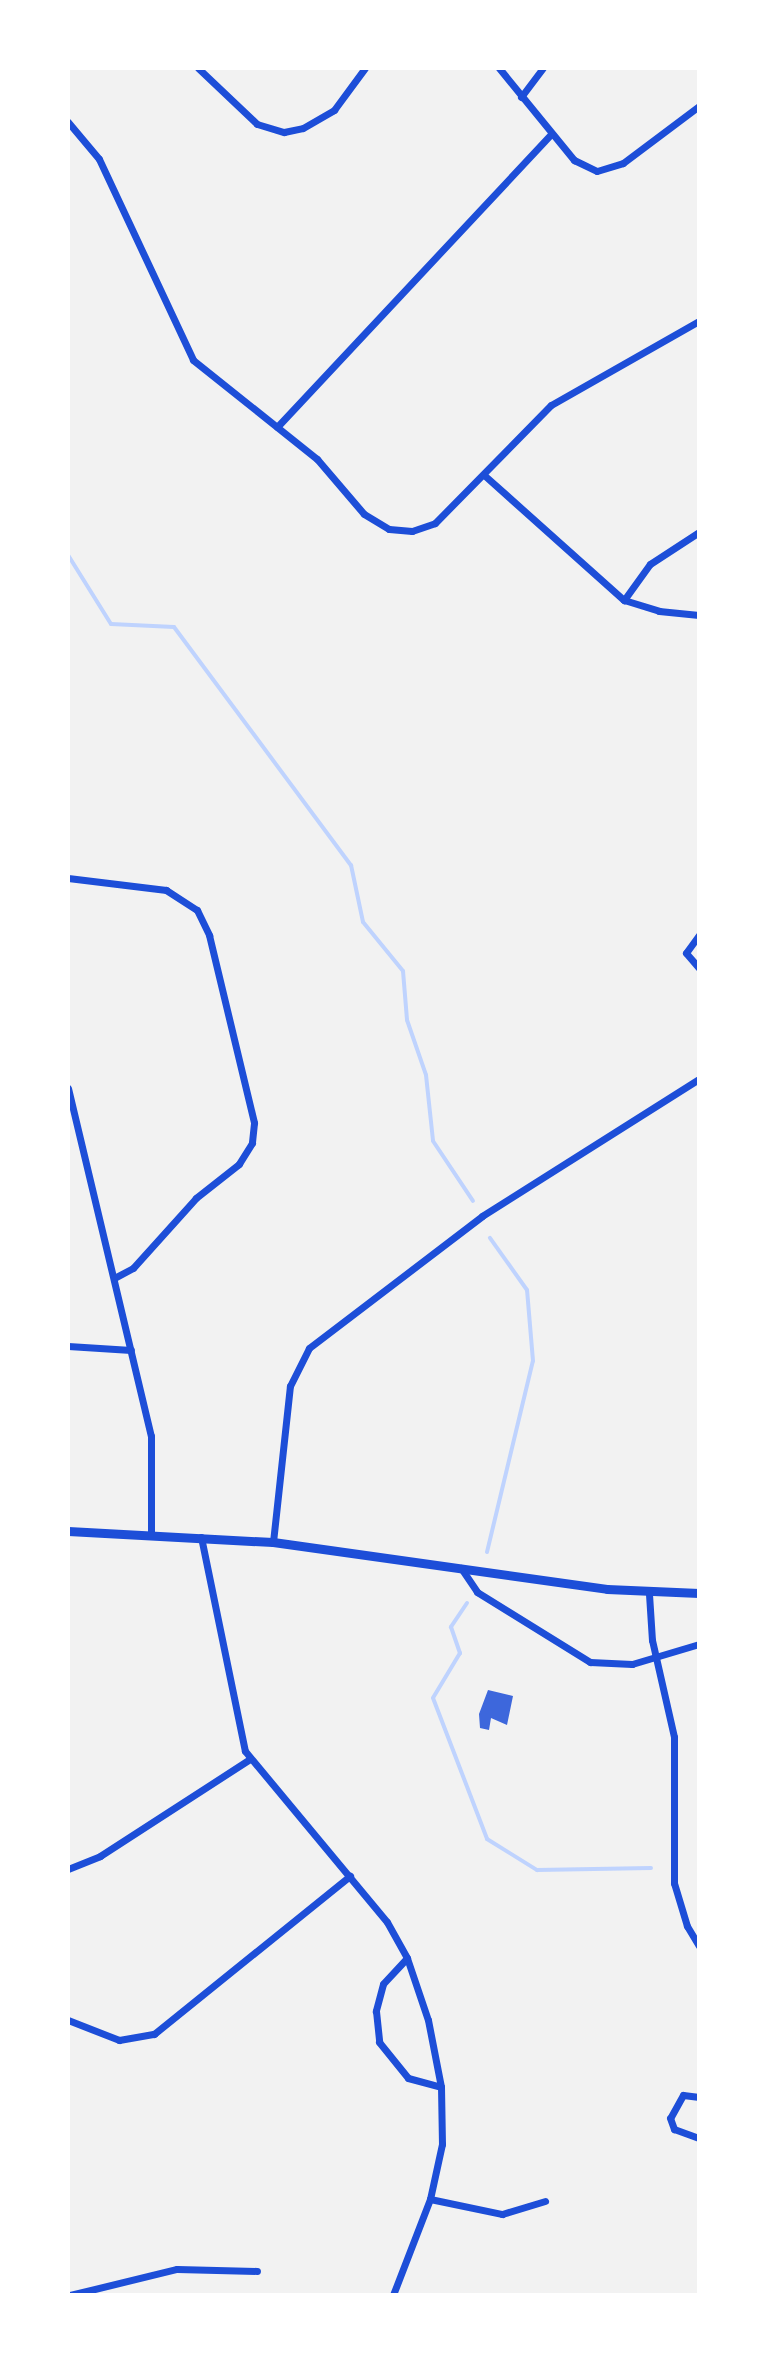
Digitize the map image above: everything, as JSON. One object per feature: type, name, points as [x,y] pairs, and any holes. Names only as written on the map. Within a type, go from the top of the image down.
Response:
[{"type":"street","points":[[198,68],[257,124],[284,132],[303,128],[334,110],[365,68]]},
{"type":"street","points":[[499,68],[576,162],[607,170],[699,106]]},
{"type":"street","points":[[521,97],[543,68]]},
{"type":"street","points":[[68,122],[90,146],[109,178],[188,354],[333,474],[369,518],[389,529],[412,531],[435,523],[551,405],[699,321]]},
{"type":"street","points":[[277,427],[551,134]]},
{"type":"street","points":[[484,475],[624,600],[659,611],[699,615]]},
{"type":"street","points":[[624,600],[650,564],[699,532]]},
{"type":"street","points":[[68,878],[166,890],[197,910],[209,935],[254,1123],[250,1148],[239,1164],[196,1198],[132,1270],[114,1278]]},
{"type":"street","points":[[699,935],[686,953],[699,968]]},
{"type":"street","points":[[273,1542],[290,1386],[309,1348],[482,1216],[699,1079]]},
{"type":"street","points":[[68,1088],[152,1442],[151,1535]]},
{"type":"street","points":[[68,1346],[131,1350]]},
{"type":"street","points":[[68,1531],[273,1542],[649,1594],[699,1593]]},
{"type":"street","points":[[201,1537],[232,1704],[250,1759],[387,1922],[407,1958],[425,2010],[441,2087],[442,2144],[430,2199],[393,2295]]},
{"type":"street","points":[[461,1568],[475,1590],[576,1656],[614,1666],[655,1658],[699,1644]]},
{"type":"street","points":[[649,1594],[655,1658],[674,1737],[674,1883],[687,1926],[699,1946]]},
{"type":"street","points":[[68,1869],[100,1856],[250,1759]]},
{"type":"street","points":[[68,2020],[112,2039],[154,2034],[350,1876]]},
{"type":"street","points":[[407,1958],[383,1984],[376,2011],[379,2042],[403,2075],[441,2087]]},
{"type":"street","points":[[699,2097],[683,2095],[670,2118],[674,2129],[699,2138]]},
{"type":"street","points":[[430,2199],[502,2214],[545,2201]]},
{"type":"street","points":[[70,2295],[177,2269],[257,2271]]},
{"type":"building","points":[[488,1690],[513,1696],[507,1725],[491,1718],[489,1730],[480,1728],[479,1714]]},
{"type":"waterway","points":[[68,555],[111,624],[174,627],[351,865],[363,922],[403,971],[407,1020],[426,1075],[433,1141],[473,1201]]},
{"type":"waterway","points":[[487,1552],[533,1361],[527,1290],[490,1238]]},
{"type":"waterway","points":[[467,1603],[451,1627],[460,1653],[433,1698],[487,1839],[537,1870],[651,1868]]}]
